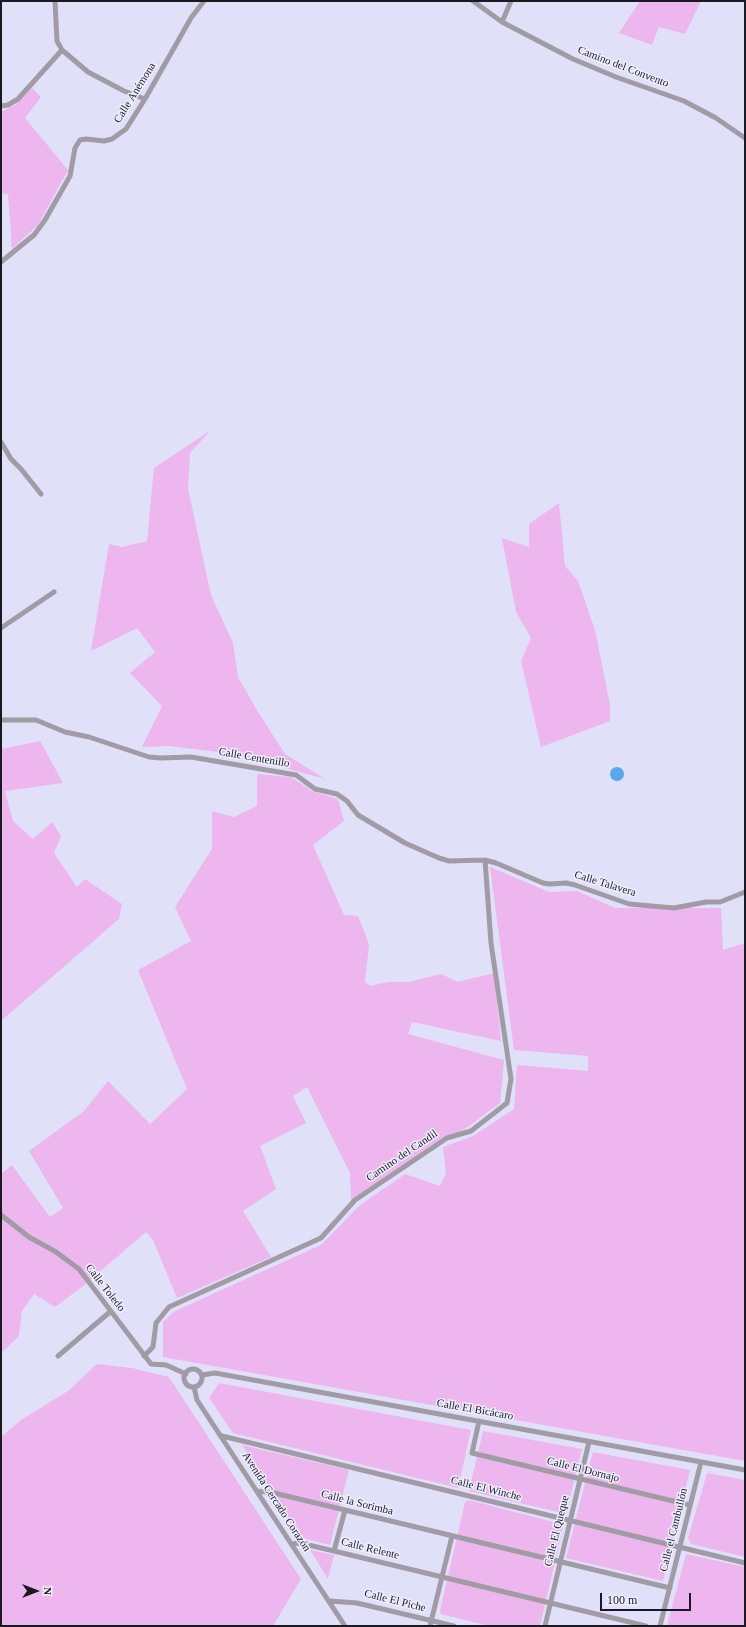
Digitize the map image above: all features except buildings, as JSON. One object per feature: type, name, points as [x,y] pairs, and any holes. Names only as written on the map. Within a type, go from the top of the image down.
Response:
[{"type":"street","points":[[55,1],[58,41],[62,50],[88,72],[124,91],[145,99]]},
{"type":"street","name":"Calle Anémona","points":[[1,262],[34,235],[44,220],[70,176],[75,148],[80,140],[86,139],[104,141],[112,139],[126,129],[145,99],[191,18],[204,1]]},
{"type":"street","name":"Camino del Convento","points":[[473,1],[502,22],[573,59],[616,78],[684,101],[716,118],[745,138]]},
{"type":"street","points":[[502,22],[511,1]]},
{"type":"street","points":[[1,106],[8,106],[18,99],[62,50]]},
{"type":"street","points":[[1,442],[11,459],[17,464],[41,494]]},
{"type":"street","points":[[1,628],[54,592]]},
{"type":"street","name":"Calle Centenillo","points":[[1,720],[36,720],[65,732],[89,737],[149,757],[191,757],[296,775],[315,789],[337,794],[346,801],[358,815],[405,843],[449,861],[485,860]]},
{"type":"street","name":"Calle Talavera","points":[[485,860],[521,872],[543,883],[566,883],[629,904],[674,908],[706,902],[720,902],[745,892]]},
{"type":"street","name":"Camino del Candil","points":[[144,1356],[153,1347],[156,1323],[169,1307],[321,1238],[355,1200],[447,1138],[471,1131],[507,1103],[511,1079],[491,943],[485,860]]},
{"type":"street","name":"Calle Toledo","points":[[1,1215],[29,1237],[56,1252],[79,1269],[151,1364],[166,1365],[186,1374]]},
{"type":"street","points":[[58,1356],[111,1311]]},
{"type":"street","points":[[193,1369],[198,1370],[202,1375],[202,1380],[199,1385],[194,1387],[186,1384],[184,1379],[186,1374],[193,1369]]},
{"type":"street","name":"Calle El Bicácaro","points":[[202,1375],[215,1373],[745,1470]]},
{"type":"street","name":"Avenida Cercado Corazón","points":[[194,1387],[197,1400],[345,1626]]},
{"type":"street","name":"Calle El Dornajo","points":[[479,1421],[472,1453],[690,1506]]},
{"type":"street","name":"Calle El Winche","points":[[222,1436],[745,1563]]},
{"type":"street","name":"Calle El Queque","points":[[545,1626],[589,1442]]},
{"type":"street","name":"Calle el Cambullón","points":[[660,1626],[700,1462]]},
{"type":"street","name":"Calle la Sorimba","points":[[257,1491],[274,1493],[670,1588]]},
{"type":"street","points":[[334,1551],[345,1510]]},
{"type":"street","points":[[431,1623],[452,1536]]},
{"type":"street","name":"Calle Relente","points":[[292,1544],[300,1543],[646,1626]]},
{"type":"street","name":"Calle El Piche","points":[[330,1601],[357,1602],[431,1623],[454,1626]]},
{"type":"shaded area","points":[[640,1],[701,1],[685,34],[659,27],[652,45],[619,33]]},
{"type":"shaded area","points":[[32,88],[41,97],[25,118],[68,170],[38,225],[12,249],[8,194],[1,193],[1,112],[15,105]]},
{"type":"shaded area","points":[[211,430],[190,453],[188,489],[211,595],[233,643],[238,677],[258,712],[285,754],[325,779],[234,754],[169,746],[142,747],[162,706],[130,673],[155,652],[137,628],[91,651],[109,544],[122,547],[147,541],[154,468]]},
{"type":"shaded area","points":[[559,503],[565,566],[578,581],[595,630],[610,705],[610,721],[541,747],[521,661],[531,638],[516,612],[502,538],[529,547],[529,524]]},
{"type":"shaded area","points":[[40,741],[63,783],[5,791],[13,821],[33,839],[52,822],[61,836],[54,853],[77,887],[85,879],[122,904],[119,919],[1,1021],[1,749]]},
{"type":"shaded area","points":[[257,774],[291,777],[312,791],[338,799],[344,821],[313,845],[344,915],[358,916],[365,933],[369,945],[365,982],[370,986],[388,982],[409,982],[441,974],[458,982],[494,973],[501,1041],[412,1022],[408,1034],[504,1060],[500,1103],[469,1126],[351,1201],[350,1173],[307,1087],[293,1096],[306,1123],[260,1146],[276,1189],[243,1211],[271,1257],[177,1298],[153,1240],[146,1232],[82,1287],[55,1307],[34,1294],[22,1311],[19,1336],[1,1353],[1,1174],[12,1165],[50,1217],[63,1208],[29,1151],[84,1111],[108,1081],[150,1124],[187,1089],[138,970],[191,941],[175,907],[212,849],[212,811],[234,817],[257,806]]},
{"type":"shaded area","points":[[490,867],[549,892],[577,891],[615,908],[721,908],[723,950],[745,943],[745,1461],[163,1357],[163,1322],[175,1311],[321,1245],[359,1206],[405,1174],[440,1186],[446,1173],[443,1147],[473,1136],[514,1109],[517,1065],[588,1071],[588,1056],[514,1050]]},
{"type":"shaded area","points":[[97,1364],[132,1368],[169,1377],[301,1579],[273,1626],[1,1626],[1,1437],[21,1420],[68,1391]]},
{"type":"shaded area","points":[[219,1383],[471,1430],[458,1488],[233,1433],[209,1398]]},
{"type":"shaded area","points":[[483,1431],[582,1449],[566,1514],[469,1491]]},
{"type":"shaded area","points":[[242,1445],[349,1470],[330,1545],[299,1537]]},
{"type":"shaded area","points":[[593,1452],[690,1470],[663,1581],[566,1558]]},
{"type":"shaded area","points":[[707,1473],[745,1480],[745,1557],[691,1544],[688,1538]]},
{"type":"shaded area","points":[[469,1500],[561,1524],[563,1527],[540,1626],[489,1626],[441,1614],[440,1611],[465,1502]]},
{"type":"shaded area","points":[[310,1550],[334,1555],[328,1579]]},
{"type":"shaded area","points":[[686,1554],[745,1567],[745,1626],[667,1626]]},
{"type":"water","points":[[614,767],[620,767],[624,771],[624,777],[620,781],[614,781],[610,777],[610,771]]}]
